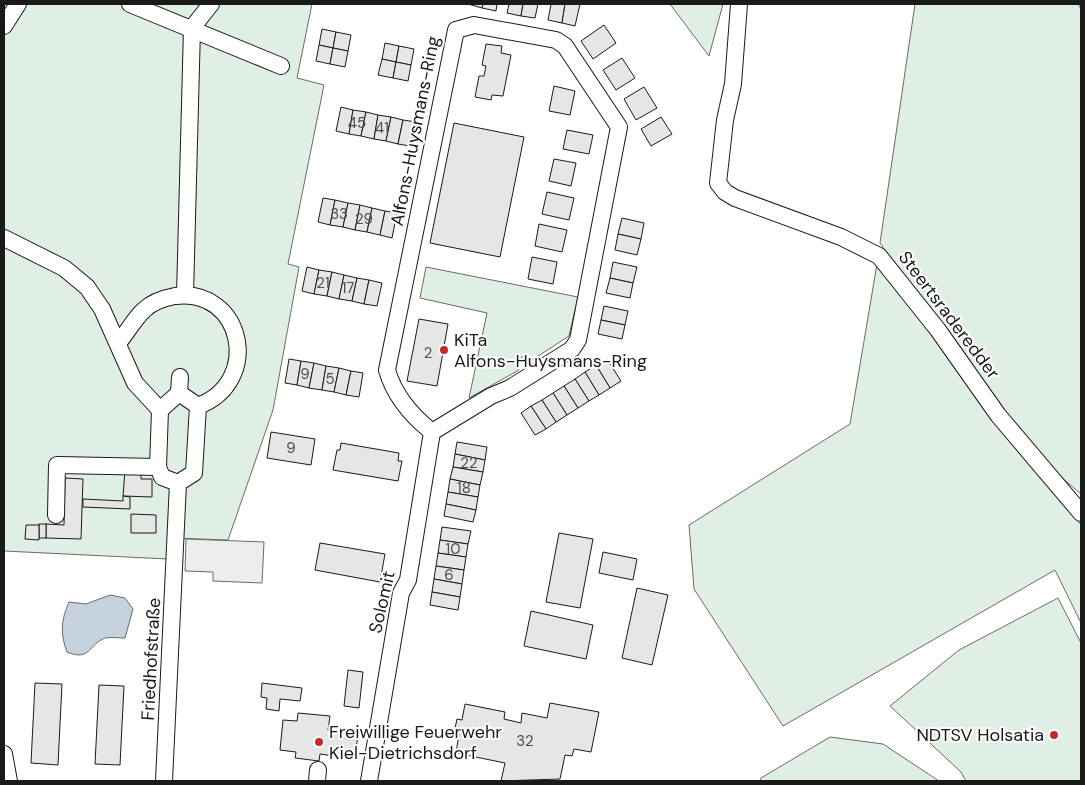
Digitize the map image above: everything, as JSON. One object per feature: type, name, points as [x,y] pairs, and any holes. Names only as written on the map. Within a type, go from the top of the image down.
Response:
[{"type":"street","points":[[4,26],[18,4]]},
{"type":"street","points":[[130,4],[281,66]]},
{"type":"street","points":[[185,295],[192,28],[211,4]]},
{"type":"street","name":"Steertsraderedder","points":[[739,4],[733,84],[726,120],[718,183],[725,192],[735,198],[841,237],[879,256],[938,330],[998,415],[1081,513]]},
{"type":"street","name":"Alfons-Huysmans-Ring","points":[[474,25],[556,40],[565,46],[619,127],[578,340],[572,349],[510,388],[491,396],[432,432],[412,416],[390,380],[388,370],[456,30],[474,25]]},
{"type":"street","points":[[4,238],[64,268],[87,287],[102,309],[135,383],[160,410]]},
{"type":"street","points":[[118,343],[144,309],[164,298],[185,295],[207,300],[225,313],[236,332],[239,344],[239,355],[234,376],[220,394],[198,406]]},
{"type":"street","points":[[179,385],[198,406],[194,473],[178,483],[162,477],[158,467],[160,410],[179,385]]},
{"type":"street","name":"Solomit","points":[[369,781],[401,593],[408,580],[432,432]]},
{"type":"street","points":[[56,515],[57,465],[158,467]]},
{"type":"street","name":"Friedhofstraße","points":[[164,781],[177,538],[178,483]]},
{"type":"street","points":[[4,754],[8,781]]},
{"type":"green space","points":[[4,4],[312,4],[297,78],[324,85],[288,264],[299,267],[273,410],[228,540],[170,538],[168,559],[4,551]]},
{"type":"green space","points":[[670,4],[723,4],[709,56]]},
{"type":"green space","points":[[915,4],[1078,4],[1081,9],[1081,494],[1041,460],[1001,413],[880,243]]},
{"type":"green space","points":[[878,258],[1029,460],[1081,525],[1081,623],[1055,570],[783,726],[694,589],[689,525],[850,424]]},
{"type":"green space","points":[[426,267],[578,297],[569,336],[529,362],[525,355],[515,362],[519,370],[469,398],[487,313],[420,298]]},
{"type":"green space","points":[[1058,598],[1081,643],[1081,781],[966,781],[961,772],[890,706],[959,650]]},
{"type":"green space","points":[[830,737],[883,744],[939,781],[760,781],[761,778]]},
{"type":"shaded area","points":[[186,539],[264,542],[262,583],[213,581],[213,572],[185,571]]},
{"type":"shaded area","points":[[110,595],[125,598],[133,609],[125,638],[105,638],[85,654],[75,655],[67,652],[62,627],[69,602],[86,604]]},
{"type":"building","points":[[468,4],[483,4],[482,8]]},
{"type":"building","points":[[483,4],[497,4],[496,11],[482,8]]},
{"type":"building","points":[[509,4],[523,4],[521,16],[507,13]]},
{"type":"building","points":[[523,4],[538,4],[535,18],[521,16]]},
{"type":"building","points":[[551,4],[565,4],[562,23],[548,20]]},
{"type":"building","points":[[565,4],[580,4],[575,26],[562,23]]},
{"type":"building","points":[[604,25],[616,43],[593,59],[581,41]]},
{"type":"building","points":[[322,29],[336,32],[333,48],[319,45]]},
{"type":"building","points":[[336,32],[351,35],[348,51],[333,48]]},
{"type":"building","points":[[385,43],[399,46],[396,62],[382,59]]},
{"type":"building","points":[[486,44],[502,46],[501,53],[511,55],[503,96],[492,95],[491,100],[475,97],[479,76],[484,76],[486,66],[482,65]]},
{"type":"building","points":[[319,45],[333,48],[330,64],[316,61]]},
{"type":"building","points":[[399,46],[414,49],[411,65],[396,62]]},
{"type":"building","points":[[333,48],[348,51],[345,67],[330,64]]},
{"type":"building","points":[[622,58],[635,78],[616,90],[603,70]]},
{"type":"building","points":[[382,59],[396,62],[393,78],[378,75]]},
{"type":"building","points":[[396,62],[411,65],[408,81],[393,78]]},
{"type":"building","points":[[554,86],[575,91],[570,115],[549,111]]},
{"type":"building","points":[[644,87],[657,108],[636,120],[624,99]]},
{"type":"building","points":[[341,107],[353,110],[349,134],[336,131]]},
{"type":"building","points":[[353,110],[366,112],[361,136],[349,134]]},
{"type":"building","points":[[366,112],[378,115],[374,139],[361,136]]},
{"type":"building","points":[[378,115],[391,117],[386,141],[374,139]]},
{"type":"building","points":[[391,117],[403,120],[398,144],[386,141]]},
{"type":"building","points":[[661,117],[672,134],[651,146],[641,129]]},
{"type":"building","points":[[403,120],[416,122],[410,146],[398,144]]},
{"type":"building","points":[[454,123],[524,137],[500,257],[430,243]]},
{"type":"building","points":[[567,130],[593,135],[589,154],[563,149]]},
{"type":"building","points":[[554,159],[576,163],[571,186],[549,181]]},
{"type":"building","points":[[547,192],[574,198],[569,220],[542,214]]},
{"type":"building","points":[[323,198],[335,200],[330,225],[318,222]]},
{"type":"building","points":[[335,200],[348,203],[343,227],[330,225]]},
{"type":"building","points":[[348,203],[360,205],[355,230],[343,227]]},
{"type":"building","points":[[360,205],[372,208],[367,232],[355,230]]},
{"type":"building","points":[[372,208],[385,211],[380,235],[367,232]]},
{"type":"building","points":[[385,211],[397,213],[392,238],[380,235]]},
{"type":"building","points":[[622,218],[644,223],[641,239],[618,234]]},
{"type":"building","points":[[539,224],[567,230],[562,252],[535,246]]},
{"type":"building","points":[[618,234],[641,239],[637,255],[615,250]]},
{"type":"building","points":[[532,257],[557,262],[553,284],[528,279]]},
{"type":"building","points":[[613,262],[637,267],[633,283],[610,278]]},
{"type":"building","points":[[307,267],[319,270],[314,294],[302,291]]},
{"type":"building","points":[[319,270],[332,272],[327,296],[314,294]]},
{"type":"building","points":[[332,272],[344,275],[339,299],[327,296]]},
{"type":"building","points":[[344,275],[357,278],[352,301],[339,299]]},
{"type":"building","points":[[357,278],[369,280],[364,304],[352,301]]},
{"type":"building","points":[[610,278],[633,283],[630,298],[606,293]]},
{"type":"building","points":[[369,280],[382,283],[377,306],[364,304]]},
{"type":"building","points":[[604,306],[628,311],[625,325],[601,320]]},
{"type":"building","points":[[419,319],[448,324],[437,386],[407,381]]},
{"type":"building","points":[[601,320],[625,325],[622,339],[598,334]]},
{"type":"building","points":[[289,359],[301,361],[297,385],[285,383]]},
{"type":"building","points":[[607,359],[621,381],[610,388],[596,365]]},
{"type":"building","points":[[301,361],[314,363],[309,388],[297,385]]},
{"type":"building","points":[[314,363],[326,366],[322,390],[309,388]]},
{"type":"building","points":[[596,365],[610,388],[599,395],[585,372]]},
{"type":"building","points":[[326,366],[339,368],[334,392],[322,390]]},
{"type":"building","points":[[339,368],[351,371],[346,395],[334,392]]},
{"type":"building","points":[[351,371],[363,373],[359,397],[346,395]]},
{"type":"building","points":[[585,372],[599,395],[589,401],[575,379]]},
{"type":"building","points":[[575,379],[589,401],[578,408],[564,386]]},
{"type":"building","points":[[564,386],[578,408],[567,415],[553,393]]},
{"type":"building","points":[[553,393],[567,415],[556,422],[542,400]]},
{"type":"building","points":[[542,400],[556,422],[546,429],[531,406]]},
{"type":"building","points":[[531,406],[546,429],[535,435],[521,413]]},
{"type":"building","points":[[271,432],[315,439],[311,465],[267,458]]},
{"type":"building","points":[[457,442],[487,447],[485,460],[455,454]]},
{"type":"building","points":[[341,443],[399,453],[398,461],[402,461],[398,481],[333,470],[337,450],[340,450]]},
{"type":"building","points":[[455,454],[485,460],[483,472],[453,467]]},
{"type":"building","points":[[453,467],[483,472],[480,485],[450,479]]},
{"type":"building","points":[[125,470],[141,470],[141,479],[152,479],[152,497],[123,496]]},
{"type":"building","points":[[65,478],[83,479],[81,539],[46,538],[46,524],[64,525]]},
{"type":"building","points":[[450,479],[480,485],[478,497],[448,492]]},
{"type":"building","points":[[448,492],[478,497],[476,510],[446,504]]},
{"type":"building","points":[[123,496],[130,497],[130,509],[83,507],[83,499],[123,501]]},
{"type":"building","points":[[446,504],[476,510],[473,522],[444,516]]},
{"type":"building","points":[[131,514],[156,515],[156,533],[131,533]]},
{"type":"building","points":[[39,524],[46,524],[46,538],[39,538]]},
{"type":"building","points":[[26,525],[39,525],[39,540],[25,539]]},
{"type":"building","points":[[442,527],[471,531],[468,544],[440,540]]},
{"type":"building","points":[[559,533],[593,539],[580,608],[546,602]]},
{"type":"building","points":[[440,540],[468,544],[466,557],[438,553]]},
{"type":"building","points":[[320,543],[385,554],[380,582],[315,570]]},
{"type":"building","points":[[603,552],[637,559],[633,580],[599,573]]},
{"type":"building","points":[[438,553],[466,557],[464,570],[436,566]]},
{"type":"building","points":[[436,566],[464,570],[462,584],[434,579]]},
{"type":"building","points":[[434,579],[462,584],[460,597],[432,592]]},
{"type":"building","points":[[637,588],[668,595],[652,665],[622,658]]},
{"type":"building","points":[[432,592],[460,597],[458,610],[430,605]]},
{"type":"building","points":[[531,611],[593,625],[586,659],[524,646]]},
{"type":"building","points":[[348,670],[363,672],[359,708],[344,706]]},
{"type":"building","points":[[35,683],[62,684],[58,765],[31,763]]},
{"type":"building","points":[[262,683],[302,688],[300,701],[280,699],[279,711],[266,709],[267,698],[261,697]]},
{"type":"building","points":[[99,685],[124,686],[120,765],[95,764]]},
{"type":"building","points":[[550,703],[599,712],[591,752],[574,749],[572,756],[565,755],[560,779],[501,781],[505,763],[456,753],[459,734],[454,733],[457,719],[462,720],[465,704],[505,712],[504,719],[521,723],[522,713],[547,718]]},
{"type":"building","name":"Freiwillige Feuerwehr Kiel-Dietrichsdorf","points":[[298,713],[330,716],[328,730],[358,734],[355,759],[320,754],[319,761],[295,758],[296,752],[280,750],[283,720],[297,721]]},
{"type":"place","name":"KiTa Alfons-Huysmans-Ring","points":[[444,350]]},
{"type":"place","name":"NDTSV Holsatia","points":[[1054,735]]},
{"type":"place","name":"Freiwillige Feuerwehr Kiel-Dietrichsdorf","points":[[319,742]]}]
